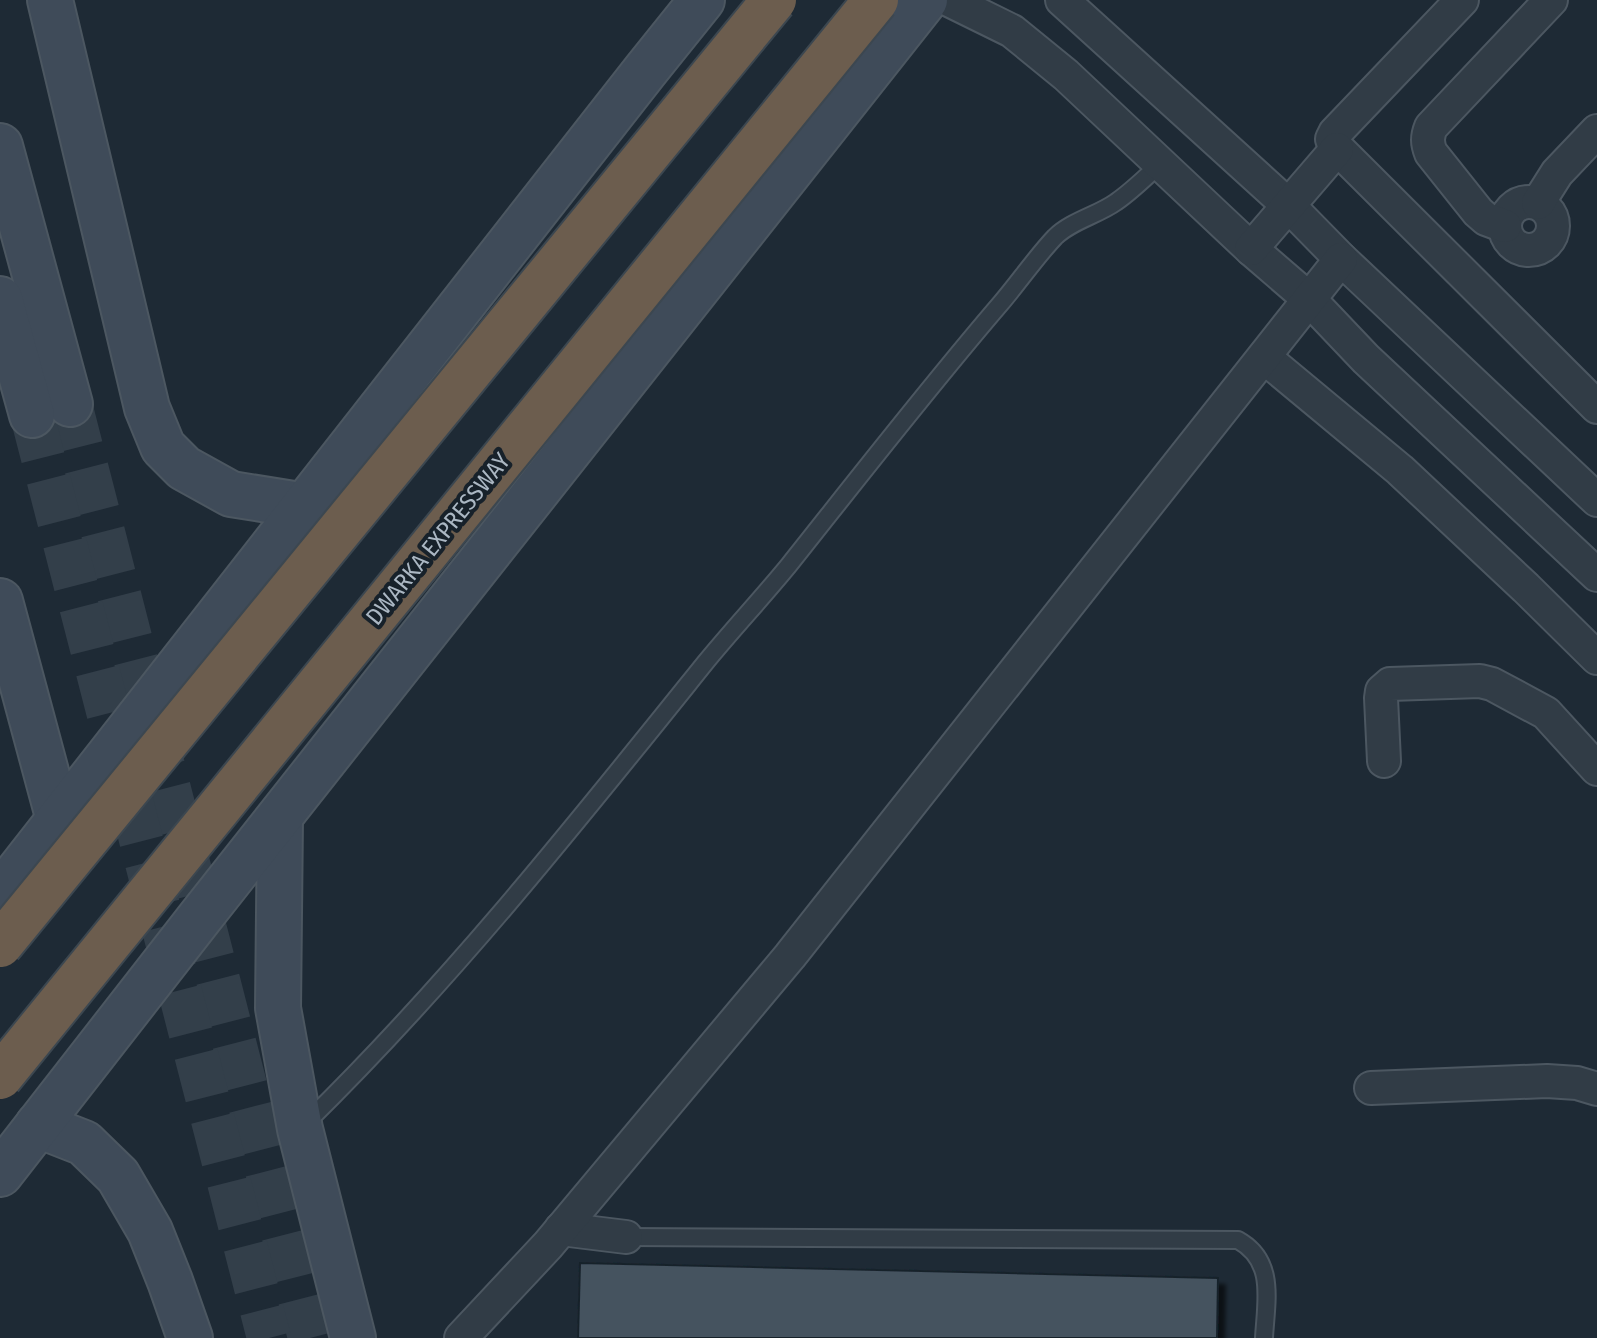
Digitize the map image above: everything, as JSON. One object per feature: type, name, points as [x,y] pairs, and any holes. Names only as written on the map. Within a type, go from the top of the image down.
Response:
[{"type":"highway","points":[[0,945],[774,0]]},
{"type":"highway","name":"DWARKA EXPRESSWAY","points":[[0,1077],[876,0]]},
{"type":"street","points":[[50,0],[147,408],[163,447],[184,468],[231,494],[306,506]]},
{"type":"street","points":[[0,895],[702,0]]},
{"type":"street","points":[[0,1174],[925,0]]},
{"type":"street","points":[[949,0],[1012,31],[1066,75],[1251,249],[1309,299],[1366,359],[1597,575]]},
{"type":"street","points":[[1062,0],[1289,206],[1341,259],[1597,500]]},
{"type":"street","points":[[1462,0],[1332,139],[1337,149],[1597,407]]},
{"type":"street","points":[[1551,0],[1431,127],[1428,145],[1478,212],[1486,219],[1505,226],[1515,245],[1530,250],[1545,244],[1553,230],[1553,221],[1538,203],[1557,173],[1597,131]]},
{"type":"street","points":[[0,146],[51,409],[0,299]]},
{"type":"street","points":[[1251,249],[1337,149]]},
{"type":"street","points":[[461,1338],[561,1229],[790,956],[1341,259]]},
{"type":"street","points":[[1264,357],[1400,470],[1597,658]]},
{"type":"street","points":[[0,601],[59,820]]},
{"type":"street","points":[[1384,761],[1381,698],[1385,687],[1390,684],[1480,681],[1502,688],[1546,713],[1597,769]]},
{"type":"street","points":[[280,818],[278,1008],[300,1129],[353,1338]]},
{"type":"street","points":[[1371,1088],[1547,1081],[1577,1083],[1597,1089]]},
{"type":"street","points":[[38,1125],[84,1143],[118,1176],[150,1231],[190,1338]]},
{"type":"street","points":[[561,1229],[626,1237]]},
{"type":"lane","points":[[300,1129],[349,1081],[513,896],[787,568],[1056,235],[1115,203],[1160,164]]},
{"type":"lane","points":[[626,1237],[1238,1240],[1251,1247],[1263,1265],[1266,1282],[1264,1338]]},
{"type":"building","points":[[580,1263],[1218,1278],[1217,1338],[578,1338]]},
{"type":"tunnel","points":[[70,404],[310,1338]]},
{"type":"tunnel","points":[[32,415],[269,1338]]}]
